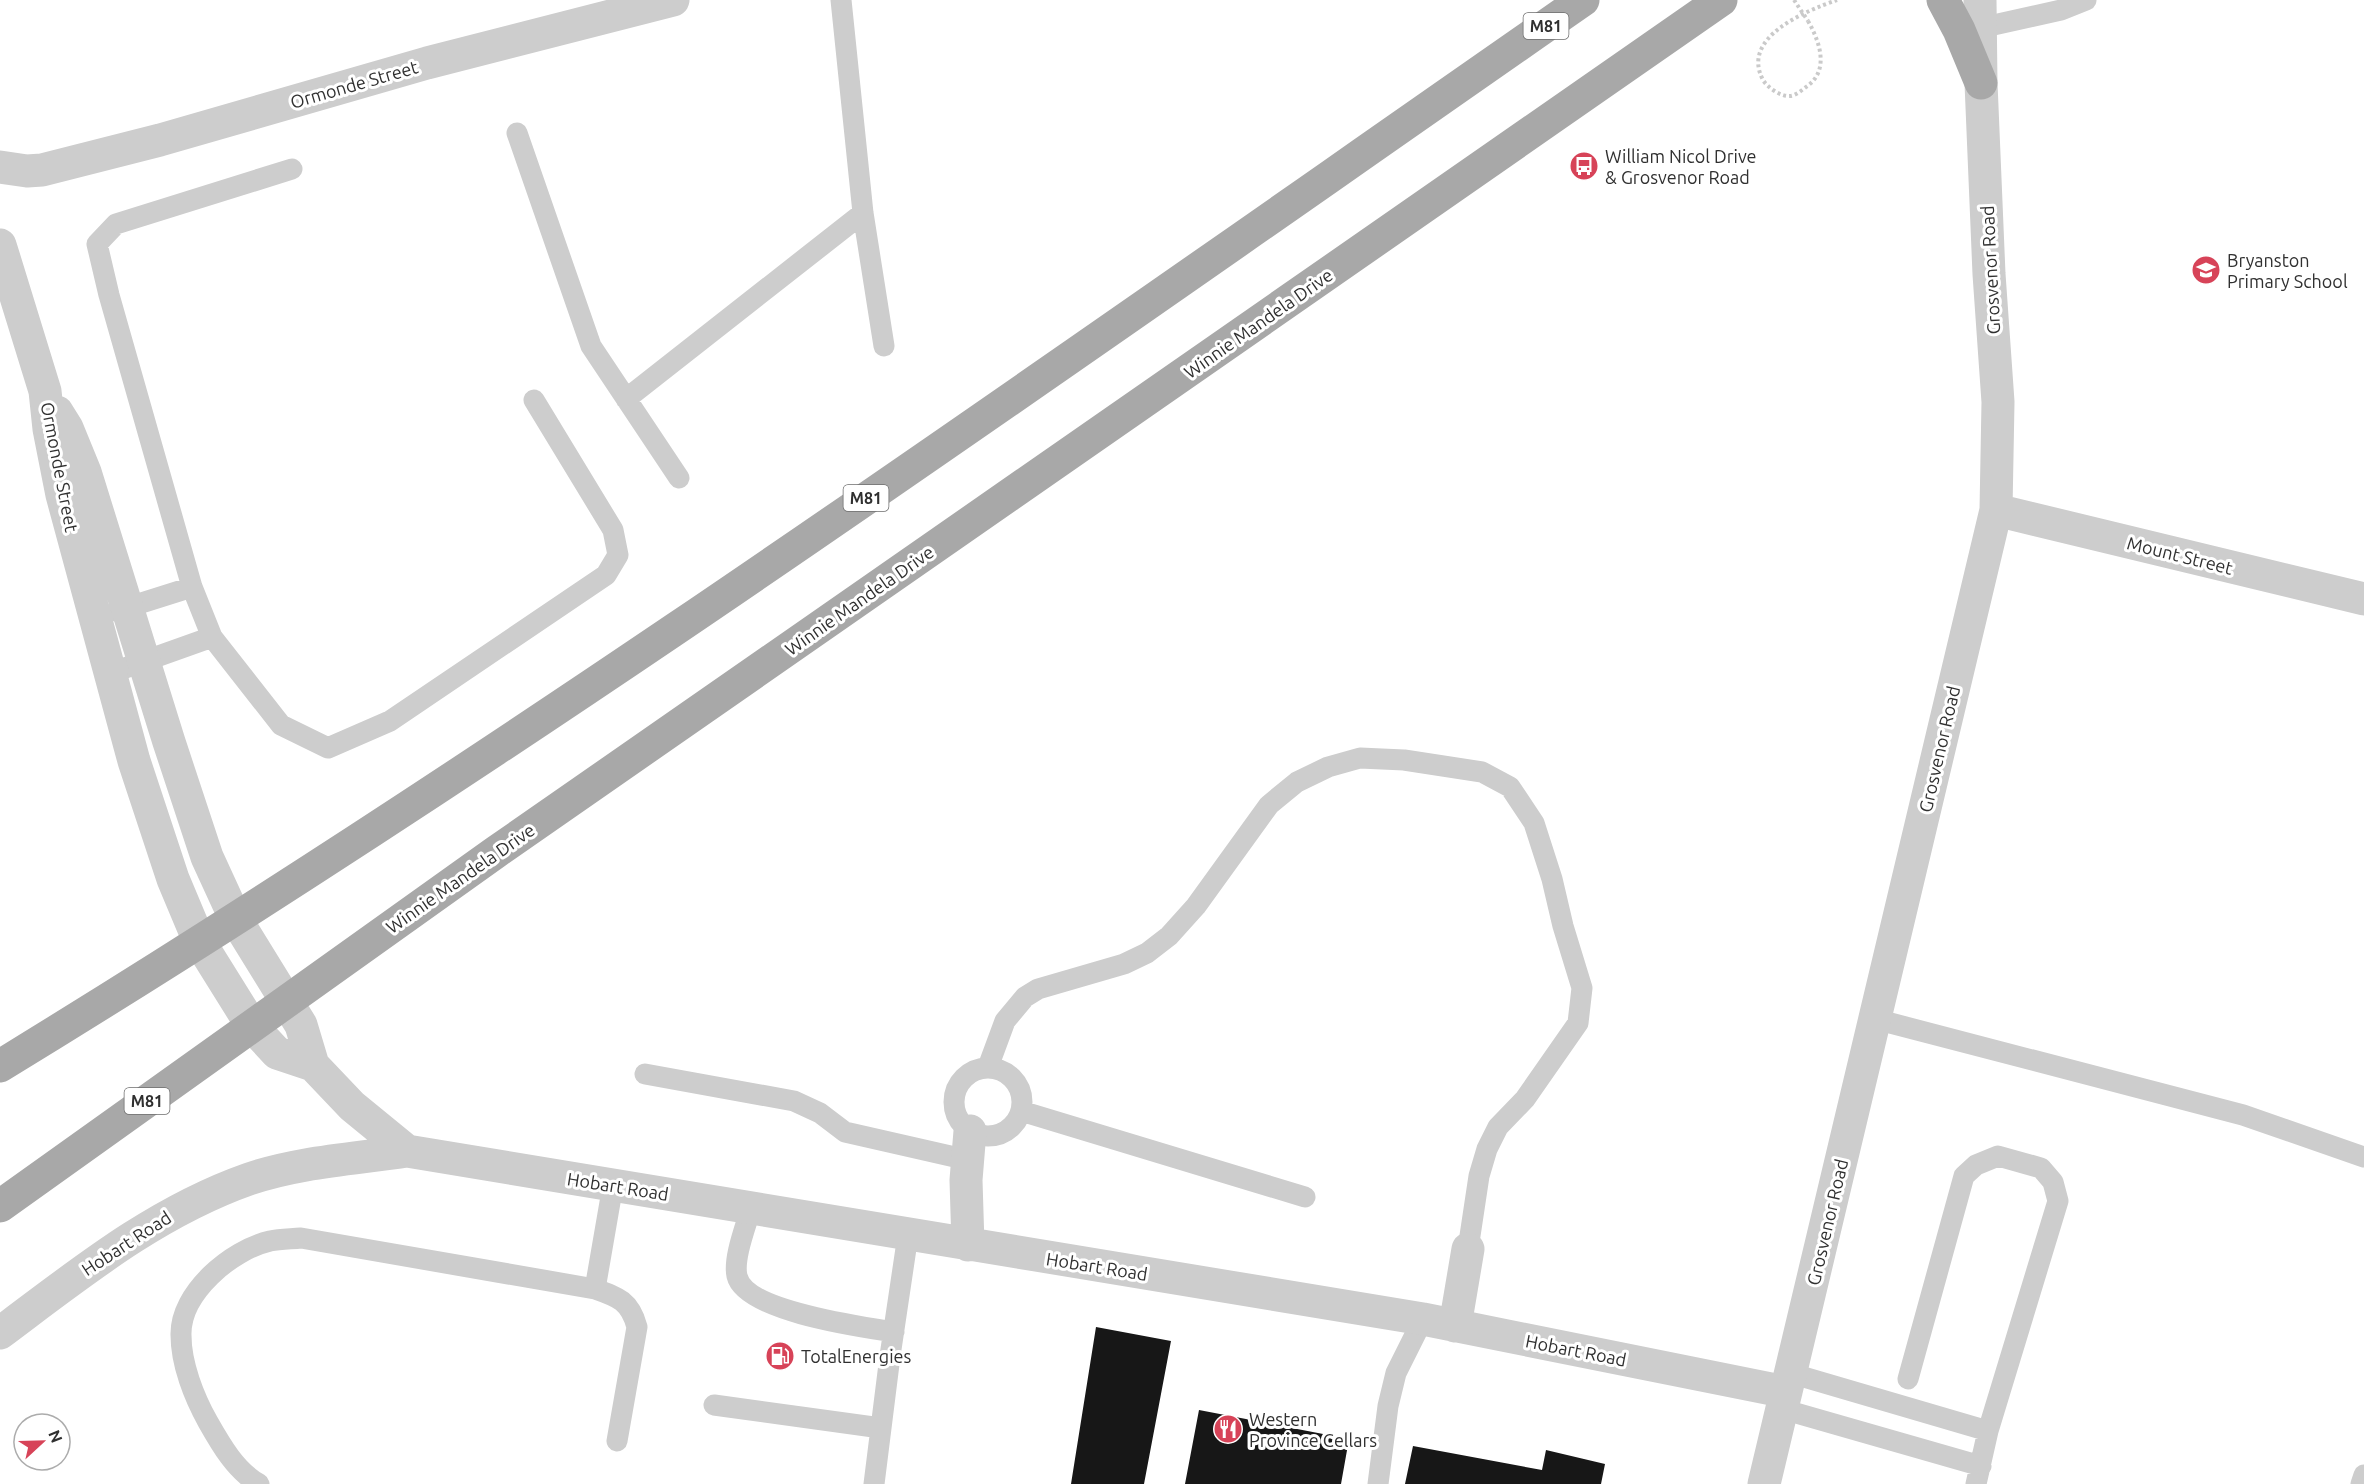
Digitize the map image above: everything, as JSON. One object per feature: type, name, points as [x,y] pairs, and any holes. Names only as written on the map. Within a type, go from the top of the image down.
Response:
[{"type":"main road","name":"M81","points":[[0,1066],[509,742],[714,603],[1583,0]]},
{"type":"main road","name":"Winnie Mandela Drive","points":[[0,1206],[496,852],[1721,0]]},
{"type":"main road","points":[[1943,0],[1959,30],[1981,83]]},
{"type":"street","name":"Ormonde Street","points":[[0,167],[27,171],[42,170],[160,140],[637,4],[673,0]]},
{"type":"street","name":"Grosvenor Road","points":[[1764,1484],[1996,510],[1998,402],[1989,274],[1980,14]]},
{"type":"street","points":[[0,245],[45,391]]},
{"type":"street","name":"Ormonde Street","points":[[45,391],[67,428],[85,472],[207,857],[235,918],[287,1001]]},
{"type":"street","name":"Ormonde Street","points":[[45,391],[49,429],[62,495],[134,761],[173,879],[199,941],[252,1026]]},
{"type":"street","name":"Mount Street","points":[[1996,510],[2364,599]]},
{"type":"street","name":"Hobart Road","points":[[287,1001],[301,1025],[313,1065],[352,1106],[407,1151]]},
{"type":"street","name":"Hobart Road","points":[[252,1026],[277,1053],[313,1065]]},
{"type":"street","points":[[968,1245],[966,1180],[969,1146]]},
{"type":"street","name":"Hobart Road","points":[[0,1333],[117,1247],[154,1222],[195,1200],[250,1179],[295,1167],[407,1151],[1422,1319],[1786,1391]]},
{"type":"street","points":[[1455,1326],[1468,1249]]},
{"type":"lane","points":[[841,0],[863,213],[884,346]]},
{"type":"lane","points":[[1980,14],[2061,10],[2086,0]]},
{"type":"lane","points":[[517,133],[591,346],[680,478]]},
{"type":"lane","points":[[292,169],[116,224],[97,244],[109,295],[192,587],[212,637],[281,725],[328,748],[390,721],[606,575],[618,555],[613,530],[534,400]]},
{"type":"lane","points":[[626,399],[863,213]]},
{"type":"lane","points":[[95,617],[192,587]]},
{"type":"lane","points":[[111,673],[212,637]]},
{"type":"lane","points":[[988,1067],[1005,1021],[1025,998],[1038,989],[1124,964],[1146,953],[1169,936],[1196,906],[1269,805],[1297,782],[1328,767],[1360,758],[1404,760],[1482,772],[1510,787],[1534,823],[1582,988],[1578,1023],[1525,1099],[1498,1127],[1487,1149],[1479,1176],[1468,1249]]},
{"type":"lane","points":[[1875,1019],[2243,1115],[2364,1157]]},
{"type":"lane","points":[[645,1074],[794,1101],[820,1113],[845,1132],[969,1146],[988,1136],[1007,1131],[1016,1123],[1021,1111],[1022,1098],[1019,1086],[1001,1069],[988,1067],[971,1071],[958,1084],[953,1101],[969,1146]]},
{"type":"lane","points":[[1021,1111],[1305,1197]]},
{"type":"lane","points":[[1786,1391],[1978,1475],[1988,1431],[2058,1201],[2053,1182],[2041,1168],[1998,1156],[1976,1165],[1964,1176],[1908,1379]]},
{"type":"lane","points":[[595,1288],[613,1185]]},
{"type":"lane","points":[[751,1208],[737,1261],[736,1275],[741,1286],[750,1294],[802,1314],[834,1323],[894,1332]]},
{"type":"lane","points":[[874,1484],[908,1235]]},
{"type":"lane","points":[[259,1484],[247,1477],[219,1442],[197,1401],[184,1358],[181,1334],[186,1308],[205,1281],[228,1260],[269,1242],[302,1238],[595,1288],[619,1297],[634,1317],[637,1328],[617,1442]]},
{"type":"lane","points":[[1378,1484],[1388,1406],[1396,1372],[1422,1319]]},
{"type":"lane","points":[[1786,1391],[1988,1431]]},
{"type":"lane","points":[[714,1405],[881,1428]]},
{"type":"lane","points":[[2361,1484],[2364,1475]]},
{"type":"path","points":[[1794,0],[1799,7],[1804,14],[1809,21],[1818,38],[1821,69],[1814,82],[1790,96],[1777,93],[1764,83],[1758,68],[1758,54],[1768,38],[1783,26],[1800,15],[1809,10],[1837,0]]},
{"type":"building","points":[[1096,1327],[1171,1341],[1144,1484],[1071,1484]]},
{"type":"building","points":[[1199,1410],[1349,1439],[1341,1484],[1185,1484]]},
{"type":"building","points":[[1413,1446],[1542,1470],[1546,1450],[1605,1464],[1601,1484],[1405,1484]]},
{"type":"place","name":"William Nicol Drive & Grosvenor Road","points":[[1584,166]]},
{"type":"place","name":"Bryanston Primary School","points":[[2206,270]]},
{"type":"place","name":"TotalEnergies","points":[[780,1356]]},
{"type":"place","name":"Western Province Cellars","points":[[1228,1429]]}]
